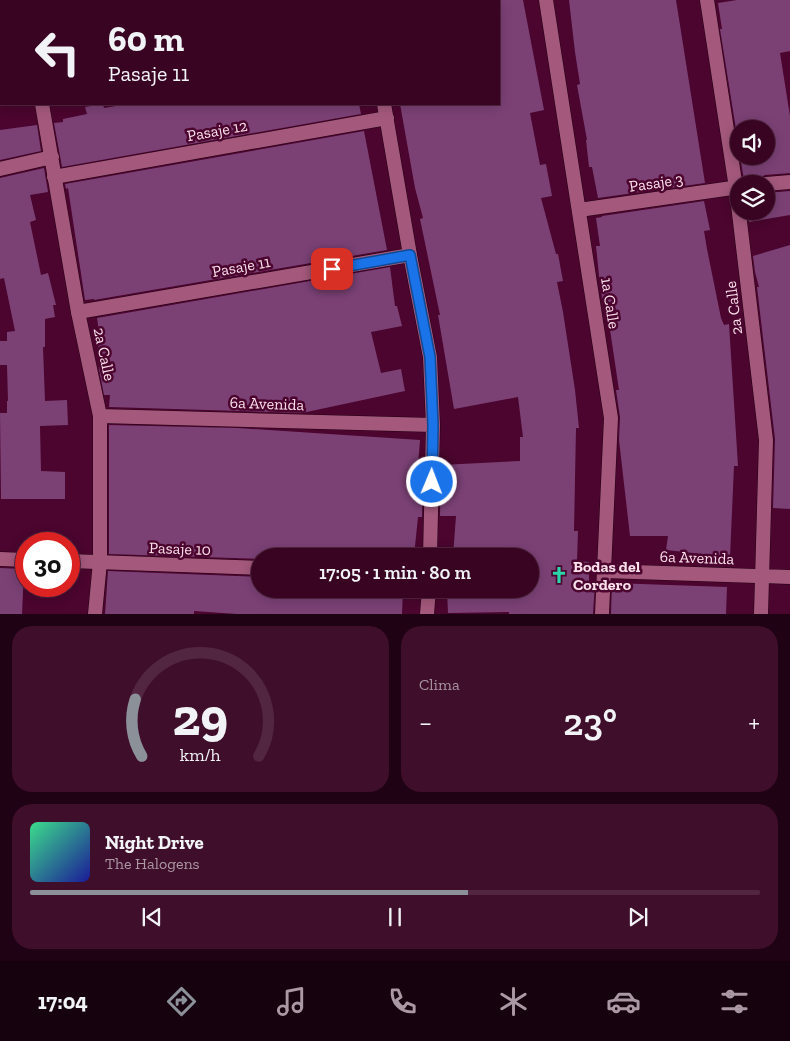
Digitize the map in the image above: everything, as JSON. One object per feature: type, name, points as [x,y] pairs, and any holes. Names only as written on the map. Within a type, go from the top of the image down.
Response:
[{"type":"street","name":"1a Calle","points":[[546,0],[612,418],[602,614]]},
{"type":"street","name":"2a Calle","points":[[707,0],[735,175]]},
{"type":"street","name":"2a Calle","points":[[42,105],[78,312],[100,416],[100,562],[96,614]]},
{"type":"street","points":[[384,105],[430,357],[433,425],[430,548]]},
{"type":"street","name":"Pasaje 12","points":[[54,177],[387,118]]},
{"type":"street","points":[[0,170],[52,157]]},
{"type":"street","points":[[775,183],[790,182]]},
{"type":"street","name":"Pasaje 3","points":[[579,210],[730,189]]},
{"type":"street","name":"2a Calle","points":[[741,220],[766,440],[761,614]]},
{"type":"street","name":"Pasaje 11","points":[[78,312],[410,255]]},
{"type":"street","name":"6a Avenida","points":[[100,416],[433,425]]},
{"type":"street","points":[[0,559],[15,560]]},
{"type":"street","name":"Pasaje 10","points":[[80,561],[251,568]]},
{"type":"street","name":"6a Avenida","points":[[604,571],[790,577]]},
{"type":"street","points":[[427,614],[428,598]]},
{"type":"building","points":[[500,0],[523,0],[544,110],[530,113],[540,165],[546,164],[552,196],[541,198],[556,254],[558,254],[563,281],[557,282],[575,390],[579,428],[576,428],[574,531],[578,531],[577,561],[589,562],[589,582],[595,583],[593,614],[448,613],[447,598],[539,598],[539,548],[454,548],[456,516],[440,516],[441,465],[520,461],[520,437],[523,437],[518,397],[454,409],[438,315],[440,315],[420,219],[423,218],[415,188],[400,105],[500,105]]},
{"type":"building","points":[[569,0],[676,0],[705,183],[598,198],[592,167],[589,167],[587,140],[577,85],[580,84]]},
{"type":"building","points":[[737,0],[790,0],[790,51],[780,53],[790,116],[790,173],[743,175],[742,165],[775,165],[775,120],[735,120],[720,29],[722,29],[718,3]]},
{"type":"building","points":[[97,105],[103,105],[104,108],[122,105],[359,105],[361,114],[62,167],[54,123],[87,114],[85,107]]},
{"type":"building","points":[[37,125],[41,151],[0,160],[0,130]]},
{"type":"building","points":[[364,131],[387,250],[85,300],[68,188],[66,189],[65,184]]},
{"type":"building","points":[[44,168],[48,192],[30,195],[36,220],[30,222],[41,275],[48,273],[56,305],[53,305],[55,317],[45,319],[45,347],[43,347],[45,401],[67,400],[68,425],[40,426],[41,471],[65,472],[65,499],[1,499],[0,413],[7,413],[8,401],[7,365],[0,365],[0,341],[7,341],[7,332],[15,331],[4,278],[0,279],[0,178]]},
{"type":"building","points":[[790,191],[790,215],[775,218],[775,192]]},
{"type":"building","points":[[704,201],[710,230],[704,231],[721,318],[724,325],[729,324],[738,466],[734,466],[730,557],[666,550],[668,536],[630,536],[619,440],[620,417],[616,390],[619,390],[606,303],[603,303],[600,285],[596,246],[600,246],[596,218]]},
{"type":"building","points":[[790,245],[790,509],[773,508],[775,439],[757,287],[759,287],[753,256]]},
{"type":"building","points":[[390,267],[395,306],[397,306],[402,326],[371,332],[381,373],[401,369],[405,391],[302,413],[109,407],[110,395],[104,395],[99,369],[98,339],[100,339],[97,318]]},
{"type":"building","points":[[109,425],[238,428],[420,440],[418,466],[423,466],[422,517],[418,517],[415,548],[251,548],[251,559],[109,554]]},
{"type":"building","points":[[0,568],[15,569],[15,597],[23,597],[22,614],[0,614]]},
{"type":"building","points":[[108,571],[251,577],[251,598],[403,598],[402,614],[237,614],[194,611],[194,614],[105,614]]},
{"type":"building","points":[[612,583],[727,587],[726,614],[611,614]]},
{"type":"place","name":"Bodas del Cordero","points":[[559,575]]},
{"type":"route","points":[[332,269],[410,255],[430,357],[433,425],[432,482]]}]
